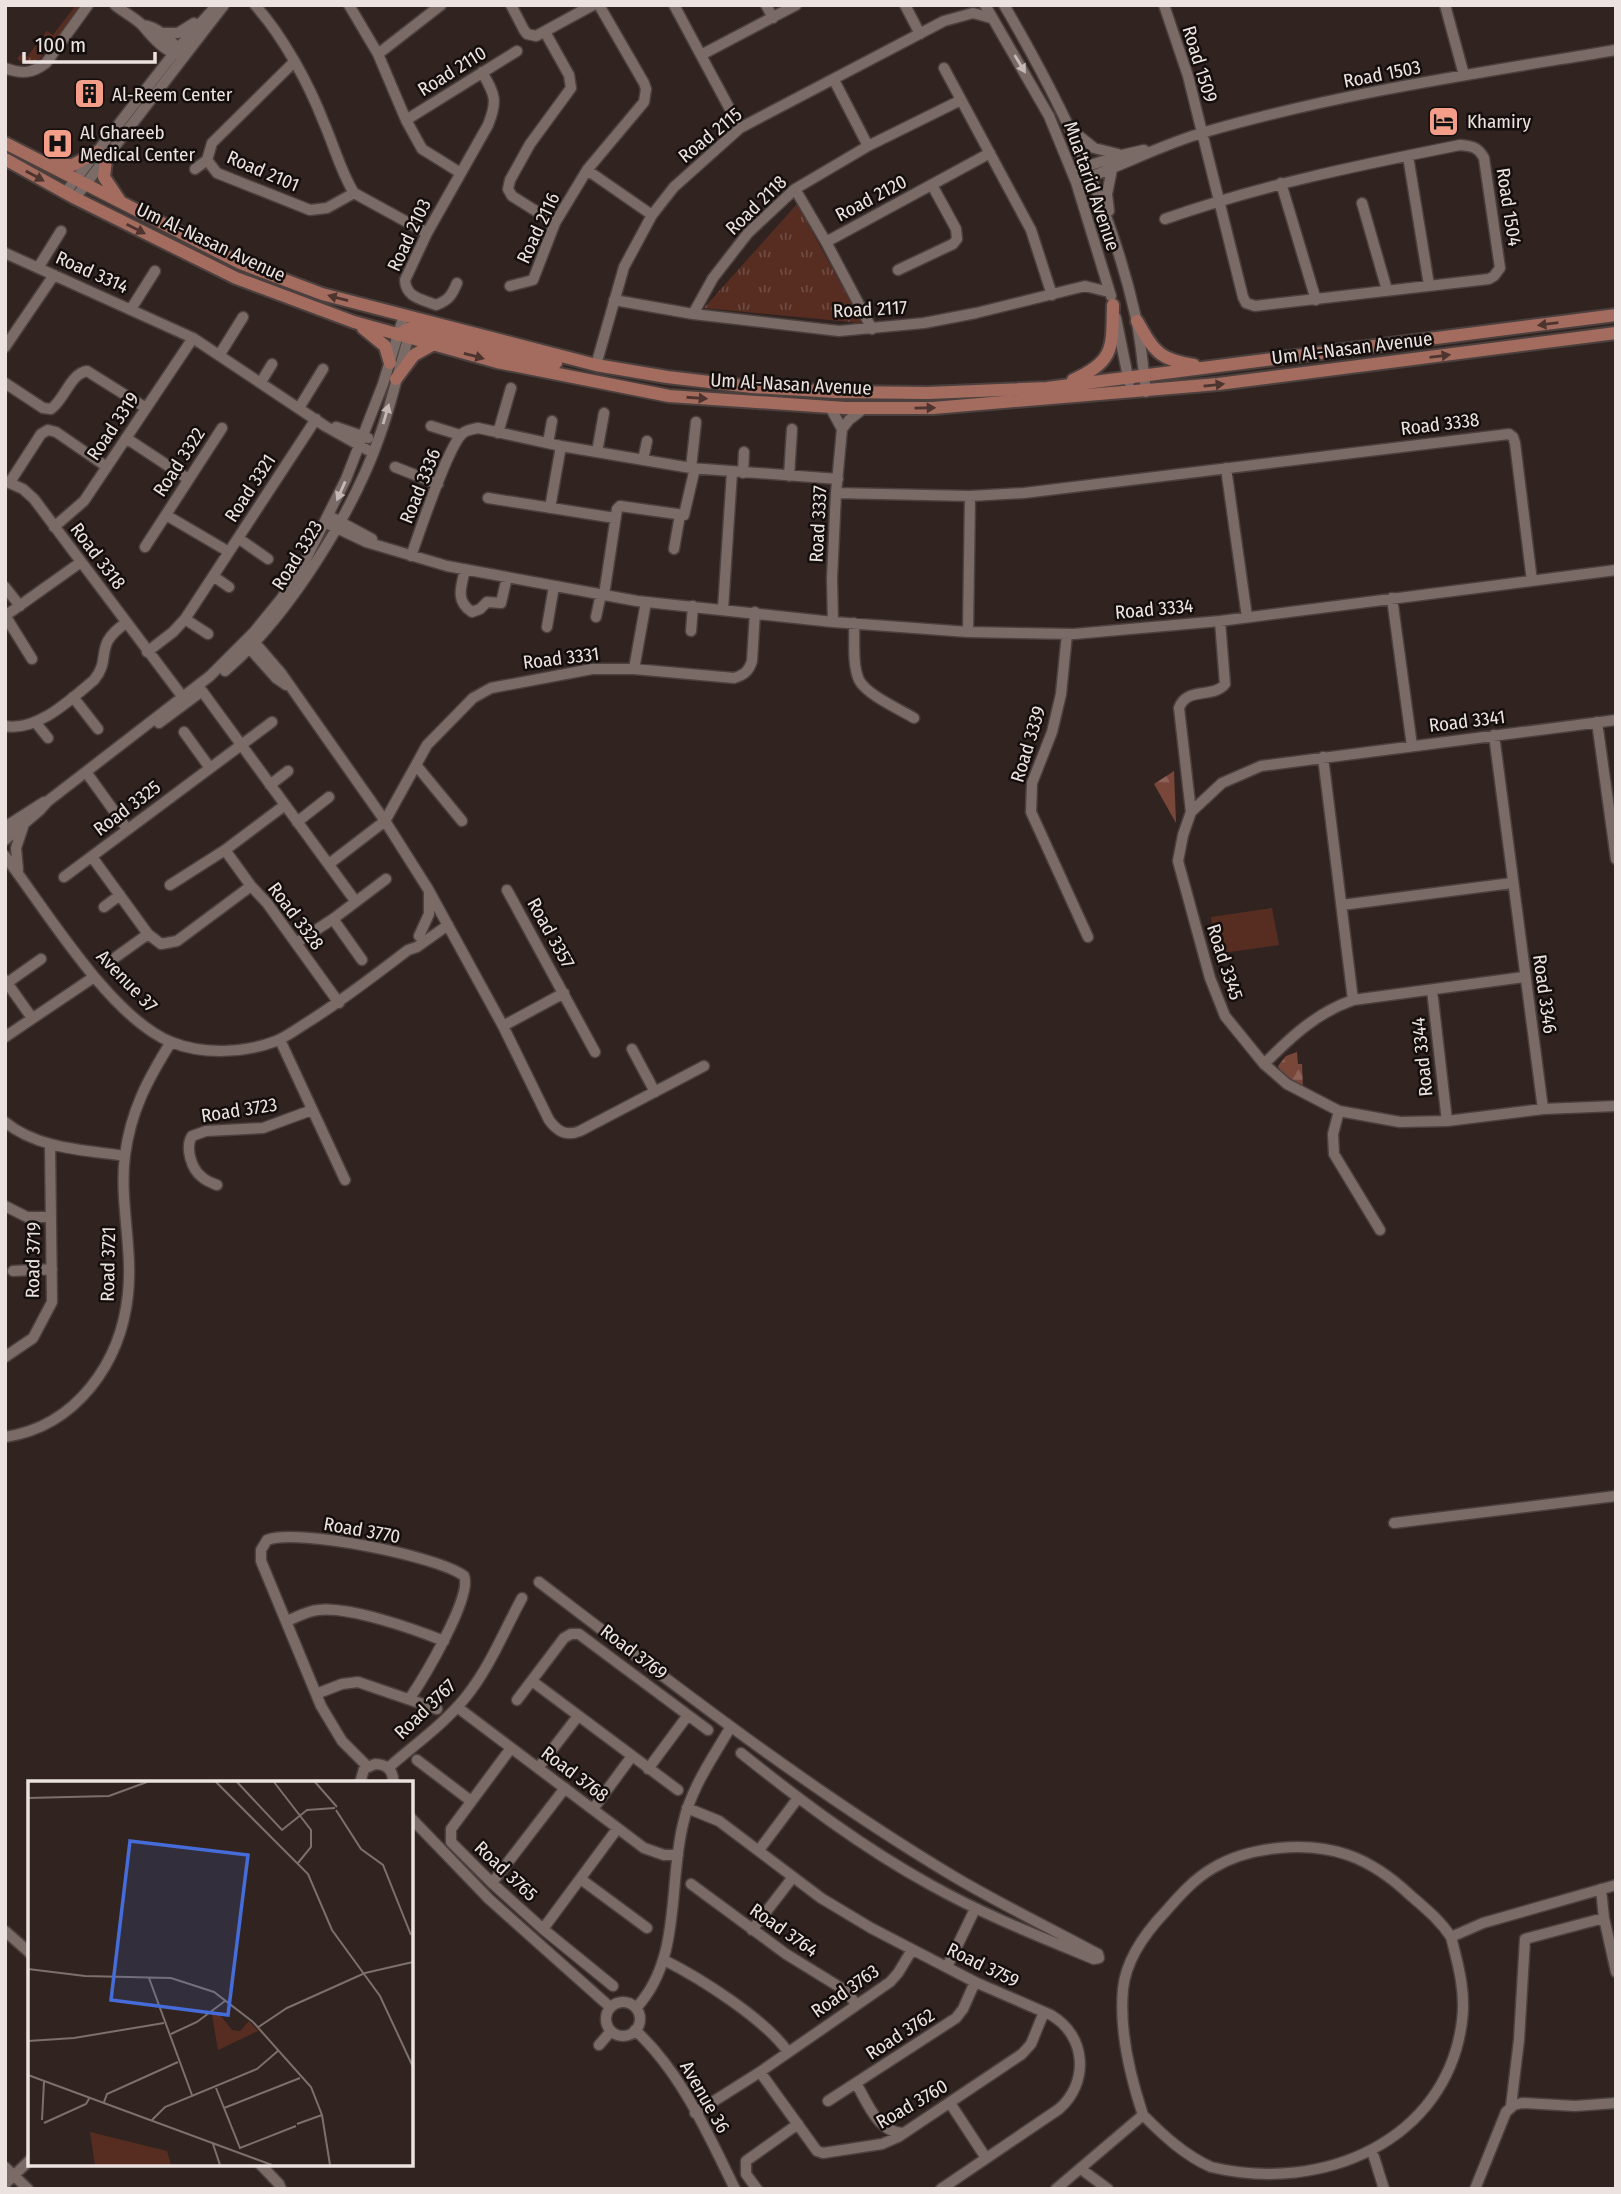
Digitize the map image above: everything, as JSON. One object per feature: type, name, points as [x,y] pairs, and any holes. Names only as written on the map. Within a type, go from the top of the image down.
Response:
[{"type":"main road","name":"Um Al-Nasan Avenue","points":[[5,143],[240,263],[407,327],[432,345],[510,365],[668,396],[830,407],[933,408],[1146,392],[1616,333]]},
{"type":"main road","points":[[46,164],[73,165],[102,156],[104,177],[122,204]]},
{"type":"main road","name":"Um Al-Nasan Avenue","points":[[5,159],[70,196],[236,278],[354,322],[407,327],[596,365],[728,384],[822,391],[928,393],[1047,388],[1616,315]]},
{"type":"main road","points":[[1047,388],[1073,380],[1099,367],[1110,350],[1114,306]]},
{"type":"main road","points":[[1137,321],[1154,350],[1167,360],[1212,367]]},
{"type":"main road","points":[[354,322],[382,342],[388,351],[390,363]]},
{"type":"main road","points":[[396,380],[414,355],[432,345]]},
{"type":"street","points":[[5,68],[22,73],[38,69],[46,63],[88,5]]},
{"type":"street","points":[[115,5],[142,25],[148,34],[180,52]]},
{"type":"street","points":[[102,156],[201,20],[217,5]]},
{"type":"street","points":[[70,196],[176,67],[180,52],[224,5]]},
{"type":"street","points":[[255,5],[294,62],[323,120],[354,193],[427,233]]},
{"type":"street","points":[[349,5],[378,54],[406,120],[422,149],[459,172]]},
{"type":"street","points":[[378,54],[441,5]]},
{"type":"street","points":[[511,5],[527,34],[536,36],[593,5]]},
{"type":"street","name":"Road 2116","points":[[510,285],[533,280],[555,223],[587,170],[640,108],[646,96],[645,83],[599,5]]},
{"type":"street","points":[[674,5],[740,128]]},
{"type":"street","points":[[766,5],[773,18]]},
{"type":"street","points":[[701,55],[796,5]]},
{"type":"street","points":[[905,5],[920,34]]},
{"type":"street","name":"Road 2115","points":[[596,365],[624,267],[652,215],[674,187],[740,128],[944,21],[962,5]]},
{"type":"street","name":"Mua'tarid Avenue","points":[[985,5],[1049,116],[1074,177],[1114,306],[1130,393]]},
{"type":"street","name":"Mua'tarid Avenue","points":[[1004,5],[1069,127],[1110,222],[1137,321],[1146,392]]},
{"type":"street","name":"Road 1509","points":[[1164,5],[1188,76],[1202,133]]},
{"type":"street","points":[[1445,5],[1464,75]]},
{"type":"street","name":"Road 2115","points":[[944,21],[974,13],[991,18]]},
{"type":"street","points":[[161,33],[178,33],[201,20]]},
{"type":"street","points":[[142,25],[153,27],[180,52]]},
{"type":"street","points":[[545,32],[569,75],[571,88],[530,144],[508,188],[512,196],[555,223]]},
{"type":"street","name":"Road 1503","points":[[1074,177],[1092,177],[1158,148],[1263,116],[1464,75],[1616,50]]},
{"type":"street","name":"Road 2110","points":[[406,120],[517,51]]},
{"type":"street","name":"Road 2101","points":[[294,62],[212,143],[207,160],[217,173],[310,209],[327,208],[354,193]]},
{"type":"street","points":[[944,68],[1031,230],[1052,295]]},
{"type":"street","name":"Road 2103","points":[[457,283],[453,295],[447,301],[436,305],[410,295],[405,289],[405,280],[427,233],[495,108],[494,93],[482,72]]},
{"type":"street","points":[[834,80],[868,146]]},
{"type":"street","name":"Road 2118","points":[[693,314],[713,278],[748,233],[795,189],[868,146],[961,100]]},
{"type":"street","points":[[1069,127],[1094,148],[1122,155]]},
{"type":"street","name":"Road 1504","points":[[1165,219],[1219,200],[1281,183],[1460,145],[1472,146],[1480,150],[1484,158],[1500,263],[1498,271],[1489,279],[1316,300],[1255,306],[1246,303],[1219,200],[1202,133]]},
{"type":"street","name":"Road 1503","points":[[1074,177],[1087,166],[1158,148]]},
{"type":"street","name":"Road 2120","points":[[826,242],[990,153]]},
{"type":"street","points":[[1408,156],[1429,285]]},
{"type":"street","points":[[195,169],[207,160]]},
{"type":"street","points":[[1110,222],[1107,194],[1112,169]]},
{"type":"street","points":[[587,170],[652,215]]},
{"type":"street","points":[[1281,183],[1316,300]]},
{"type":"street","name":"Road 2120","points":[[898,271],[953,244],[957,239],[956,229],[932,185]]},
{"type":"street","name":"Road 2120","points":[[795,189],[872,328]]},
{"type":"street","points":[[1362,203],[1387,290]]},
{"type":"street","name":"Road 3314","points":[[38,268],[61,231]]},
{"type":"street","name":"Road 3314","points":[[5,253],[193,338],[316,419],[362,441],[377,442]]},
{"type":"street","points":[[1085,286],[1093,279],[1101,265]]},
{"type":"street","name":"Road 3314","points":[[131,309],[155,271]]},
{"type":"street","points":[[5,348],[54,275]]},
{"type":"street","name":"Road 2117","points":[[614,300],[693,314],[839,331],[925,323],[1085,286],[1109,292]]},
{"type":"street","points":[[220,354],[243,317]]},
{"type":"street","name":"Road 3323","points":[[183,701],[202,691],[295,592],[327,543],[332,522],[390,363],[407,327]]},
{"type":"street","name":"Road 3323","points":[[5,827],[23,819],[120,746],[132,742],[249,642],[351,498],[377,442],[396,380],[407,327]]},
{"type":"street","name":"Road 3319","points":[[54,527],[80,505],[193,338]]},
{"type":"street","points":[[261,382],[271,363]]},
{"type":"street","points":[[299,408],[323,369]]},
{"type":"street","points":[[5,383],[43,408],[51,409],[57,405],[77,375],[87,371],[146,408]]},
{"type":"street","points":[[498,433],[511,388]]},
{"type":"street","points":[[830,407],[842,429],[863,408]]},
{"type":"street","points":[[597,452],[604,413]]},
{"type":"street","name":"Road 3321","points":[[148,652],[185,619],[316,419]]},
{"type":"street","points":[[548,443],[552,421]]},
{"type":"street","points":[[596,617],[617,509],[620,506],[684,515],[693,468],[696,422]]},
{"type":"street","points":[[431,426],[460,435]]},
{"type":"street","name":"Road 3322","points":[[145,547],[222,428]]},
{"type":"street","name":"Road 3336","points":[[411,556],[460,435],[478,428],[561,446],[693,468],[838,479]]},
{"type":"street","points":[[789,476],[792,429]]},
{"type":"street","name":"Road 3337","points":[[833,622],[832,578],[842,429]]},
{"type":"street","points":[[8,481],[41,434],[48,430],[56,432],[107,467]]},
{"type":"street","name":"Road 3338","points":[[836,493],[970,496],[1041,491],[1508,434],[1513,437],[1515,443],[1532,581]]},
{"type":"street","points":[[127,438],[188,479]]},
{"type":"street","name":"Road 3314","points":[[362,441],[373,453]]},
{"type":"street","points":[[643,460],[647,441]]},
{"type":"street","points":[[550,508],[561,446]]},
{"type":"street","points":[[723,609],[737,472],[744,452]]},
{"type":"street","points":[[395,467],[438,484]]},
{"type":"street","points":[[1226,468],[1247,617]]},
{"type":"street","name":"Road 3318","points":[[8,481],[29,494],[155,662],[177,686],[183,701]]},
{"type":"street","points":[[968,632],[970,496]]},
{"type":"street","points":[[327,543],[354,533],[351,498]]},
{"type":"street","points":[[488,498],[615,518]]},
{"type":"street","name":"Road 3322","points":[[166,515],[229,552]]},
{"type":"street","points":[[674,549],[680,515]]},
{"type":"street","name":"Road 3334","points":[[332,522],[377,544],[465,570],[646,602],[854,624],[968,632],[1067,634],[1220,621],[1616,570]]},
{"type":"street","points":[[238,538],[268,559]]},
{"type":"street","points":[[32,659],[6,617],[81,562]]},
{"type":"street","points":[[465,570],[460,598],[463,605],[472,612],[487,602],[501,603],[507,577]]},
{"type":"street","points":[[213,576],[229,587]]},
{"type":"street","points":[[547,626],[554,586]]},
{"type":"street","points":[[5,587],[20,606]]},
{"type":"street","points":[[1392,598],[1412,746]]},
{"type":"street","points":[[634,670],[646,602]]},
{"type":"street","points":[[691,631],[693,607]]},
{"type":"street","name":"Road 3331","points":[[385,821],[427,745],[473,698],[491,688],[592,669],[734,678],[750,667],[752,661],[755,612]]},
{"type":"street","points":[[185,619],[208,634]]},
{"type":"street","points":[[1191,813],[1178,708],[1187,696],[1219,690],[1225,684],[1220,621]]},
{"type":"street","points":[[6,727],[36,723],[97,677],[107,640],[126,623]]},
{"type":"street","points":[[854,624],[859,680],[868,690],[914,718]]},
{"type":"street","name":"Road 3339","points":[[1067,634],[1061,694],[1052,732],[1032,783],[1031,812],[1088,937]]},
{"type":"street","points":[[249,642],[276,678],[289,687],[385,821],[428,889],[503,1026],[549,1120],[561,1132],[580,1131],[704,1066]]},
{"type":"street","points":[[202,691],[356,902]]},
{"type":"street","points":[[73,697],[98,729]]},
{"type":"street","name":"Road 3341","points":[[1191,813],[1222,783],[1261,766],[1616,720]]},
{"type":"street","name":"Road 3325","points":[[64,877],[272,722]]},
{"type":"street","points":[[1597,722],[1616,859]]},
{"type":"street","points":[[36,723],[48,738]]},
{"type":"street","points":[[184,732],[210,768]]},
{"type":"street","name":"Road 3346","points":[[1494,735],[1543,1109]]},
{"type":"street","points":[[1323,757],[1353,1000]]},
{"type":"street","points":[[416,765],[462,821]]},
{"type":"street","points":[[270,785],[288,771]]},
{"type":"street","points":[[86,772],[128,829]]},
{"type":"street","points":[[297,822],[329,797]]},
{"type":"street","points":[[170,885],[225,850],[285,805]]},
{"type":"street","name":"Road 3345","points":[[1191,813],[1178,861],[1203,955],[1225,1016],[1264,1064],[1287,1084],[1339,1111],[1400,1122],[1447,1121],[1543,1109],[1616,1106]]},
{"type":"street","points":[[5,818],[23,819]]},
{"type":"street","name":"Road 3323","points":[[5,840],[23,819]]},
{"type":"street","name":"Road 3323","points":[[19,874],[16,848],[23,819]]},
{"type":"street","points":[[329,864],[385,821]]},
{"type":"street","name":"Road 3328","points":[[225,850],[339,1003]]},
{"type":"street","name":"Avenue 37","points":[[5,856],[94,977],[135,1019],[171,1042],[225,1051],[266,1045],[280,1040],[339,1003],[408,950],[419,936],[445,920]]},
{"type":"street","points":[[92,857],[148,934],[161,944],[172,943],[251,886]]},
{"type":"street","points":[[296,943],[386,879]]},
{"type":"street","points":[[1342,905],[1512,883]]},
{"type":"street","points":[[419,936],[429,914],[428,889]]},
{"type":"street","name":"Road 3357","points":[[507,890],[595,1052]]},
{"type":"street","points":[[104,907],[120,895]]},
{"type":"street","points":[[333,919],[362,960]]},
{"type":"street","name":"Avenue 37","points":[[408,950],[416,947],[445,920]]},
{"type":"street","points":[[116,957],[148,934]]},
{"type":"street","points":[[32,1017],[6,982],[41,959]]},
{"type":"street","points":[[5,1037],[94,977]]},
{"type":"street","name":"Road 3344","points":[[1264,1064],[1314,1018],[1353,1000],[1524,977]]},
{"type":"street","name":"Road 3344","points":[[1432,990],[1447,1121]]},
{"type":"street","name":"Road 3357","points":[[503,1026],[564,993]]},
{"type":"street","name":"Road 3723","points":[[280,1040],[345,1180]]},
{"type":"street","name":"Road 3721","points":[[5,1437],[16,1436],[59,1417],[96,1382],[115,1349],[128,1293],[125,1156],[144,1086],[171,1042]]},
{"type":"street","points":[[632,1049],[654,1092]]},
{"type":"street","name":"Road 3723","points":[[217,1185],[201,1177],[193,1166],[189,1148],[192,1136],[206,1131],[263,1128],[312,1110]]},
{"type":"street","points":[[1339,1111],[1332,1134],[1334,1154],[1380,1230]]},
{"type":"street","points":[[5,1122],[50,1144],[125,1156]]},
{"type":"street","name":"Road 3719","points":[[5,1357],[33,1338],[52,1302],[50,1144]]},
{"type":"street","points":[[5,1206],[27,1217],[51,1217]]},
{"type":"street","points":[[13,1271],[52,1269]]},
{"type":"street","points":[[1394,1523],[1616,1496]]},
{"type":"street","name":"Road 3770","points":[[367,1766],[334,1730],[316,1694],[261,1561],[262,1546],[267,1540],[280,1537],[348,1544],[421,1559],[464,1576],[466,1588],[443,1642],[410,1699]]},
{"type":"street","points":[[539,1582],[730,1728],[843,1806],[955,1877],[1098,1954],[1099,1958],[1094,1959],[975,1909],[889,1861],[798,1798],[741,1753]]},
{"type":"street","name":"Road 3767","points":[[388,1768],[457,1707],[477,1681],[522,1598]]},
{"type":"street","points":[[287,1621],[311,1611],[330,1610],[378,1619],[443,1642]]},
{"type":"street","name":"Road 3769","points":[[517,1700],[564,1638],[579,1634],[708,1730]]},
{"type":"street","points":[[532,1681],[678,1790]]},
{"type":"street","points":[[316,1694],[353,1682],[437,1709]]},
{"type":"street","name":"Road 3768","points":[[457,1707],[650,1851],[678,1856]]},
{"type":"street","points":[[648,1769],[688,1715]]},
{"type":"street","points":[[538,1768],[578,1716]]},
{"type":"street","points":[[636,2008],[649,1993],[664,1960],[687,1808],[730,1728]]},
{"type":"street","name":"Road 3765","points":[[511,1748],[451,1829],[452,1844],[543,1929],[613,1986]]},
{"type":"street","points":[[593,1809],[632,1756]]},
{"type":"street","points":[[417,1760],[471,1801]]},
{"type":"street","points":[[360,1781],[362,1772],[367,1766],[380,1764],[392,1773],[393,1781]]},
{"type":"street","points":[[492,1883],[565,1788]]},
{"type":"street","points":[[759,1850],[798,1798]]},
{"type":"street","name":"Road 3759","points":[[687,1808],[719,1821],[821,1898],[912,1950],[975,1982],[1044,2012],[1062,2023],[1075,2039],[1080,2061],[1077,2085],[1070,2098],[1059,2109],[942,2189]]},
{"type":"street","points":[[413,1820],[489,1899],[610,2007]]},
{"type":"street","name":"Road 3765","points":[[543,1929],[618,1829]]},
{"type":"street","points":[[1275,1848],[1306,1848],[1347,1854],[1389,1876],[1442,1923],[1451,1937],[1461,1978],[1462,1999],[1462,2020],[1453,2061],[1435,2099],[1408,2132],[1374,2157],[1335,2174],[1303,2180],[1250,2179],[1210,2166],[1173,2145],[1143,2115],[1134,2088],[1125,2038],[1123,1988],[1144,1934],[1188,1887],[1214,1868],[1245,1854],[1275,1848]]},
{"type":"street","points":[[752,1930],[793,1877]]},
{"type":"street","points":[[582,1880],[648,1928]]},
{"type":"street","name":"Road 3764","points":[[691,1884],[800,1964],[846,1991],[856,2004]]},
{"type":"street","points":[[1451,1937],[1483,1923],[1616,1885]]},
{"type":"street","points":[[1601,1889],[1604,1918],[1616,1972]]},
{"type":"street","points":[[947,1967],[975,1909]]},
{"type":"street","points":[[1475,2189],[1501,2123],[1511,2106],[1520,2040],[1525,1939],[1604,1918]]},
{"type":"street","points":[[5,1931],[28,1951]]},
{"type":"street","name":"Road 3763","points":[[695,2113],[760,2072],[894,1978],[912,1950]]},
{"type":"street","points":[[664,1960],[702,1981],[774,2035],[788,2052]]},
{"type":"street","name":"Road 3762","points":[[828,2101],[956,2018],[975,1982]]},
{"type":"street","points":[[623,2002],[636,2008],[640,2017],[635,2030],[624,2036],[611,2031],[606,2020],[610,2007],[623,2002]]},
{"type":"street","name":"Road 3760","points":[[760,2072],[820,2152],[887,2142],[950,2104],[1026,2051],[1044,2012]]},
{"type":"street","name":"Avenue 36","points":[[635,2030],[664,2061],[735,2189]]},
{"type":"street","points":[[599,2045],[611,2031]]},
{"type":"street","points":[[856,2083],[883,2126],[890,2131],[903,2133]]},
{"type":"street","points":[[1511,2106],[1522,2102],[1559,2106],[1616,2103]]},
{"type":"street","points":[[950,2104],[986,2158]]},
{"type":"street","points":[[1056,2189],[1143,2115]]},
{"type":"street","points":[[757,2189],[746,2174],[746,2161],[798,2124]]},
{"type":"street","points":[[877,2144],[882,2136],[883,2126]]},
{"type":"street","points":[[1374,2157],[1384,2189]]},
{"type":"street","points":[[5,2184],[28,2162]]},
{"type":"street","points":[[262,2166],[281,2189]]},
{"type":"street","points":[[5,2168],[28,2189]]},
{"type":"street","points":[[1081,2169],[1108,2189]]},
{"type":"green space","points":[[76,5],[83,5],[36,64],[25,64],[17,59],[21,54],[27,57],[47,31],[53,35]]},
{"type":"green space","points":[[797,204],[862,323],[704,308]]},
{"type":"green space","points":[[1174,771],[1176,823],[1154,784]]},
{"type":"green space","points":[[1272,908],[1279,945],[1216,954],[1211,917]]},
{"type":"green space","points":[[1297,1052],[1298,1064],[1302,1064],[1303,1088],[1286,1082],[1278,1066],[1286,1056]]},
{"type":"place","name":"Al-Reem Center","points":[[89,94]]},
{"type":"place","name":"Khamiry","points":[[1444,121]]},
{"type":"place","name":"Al Ghareeb Medical Center","points":[[57,143]]}]
